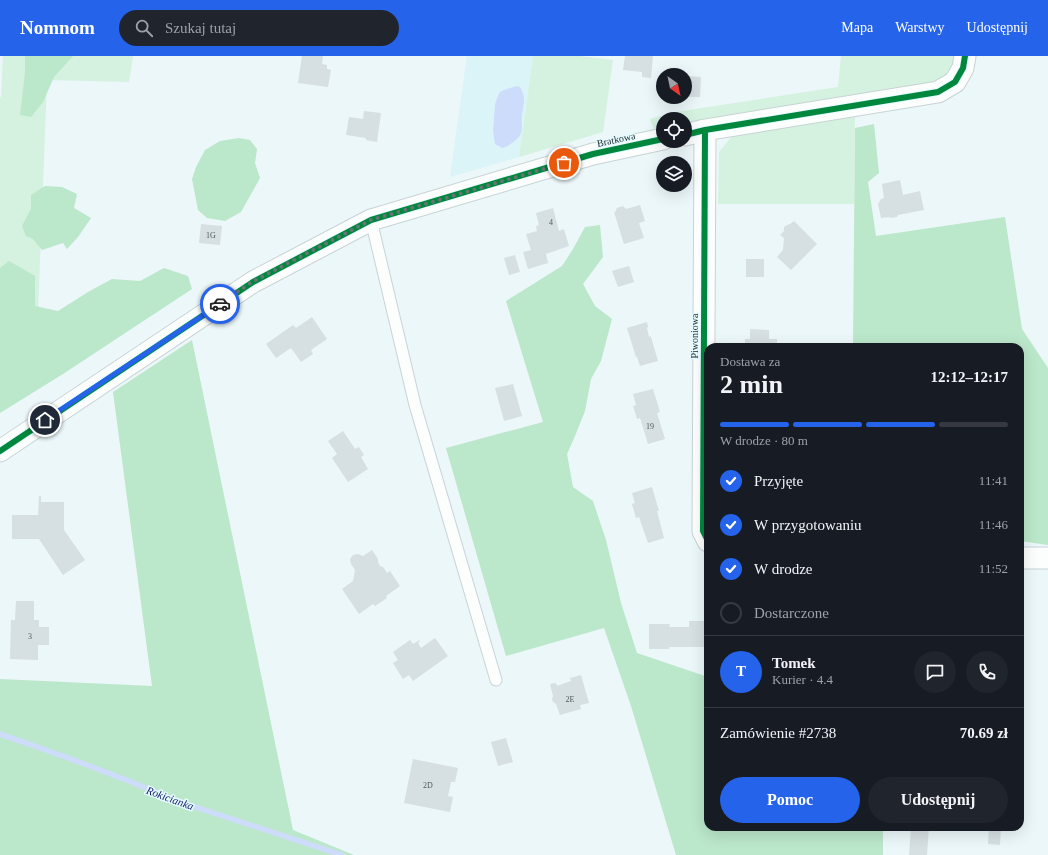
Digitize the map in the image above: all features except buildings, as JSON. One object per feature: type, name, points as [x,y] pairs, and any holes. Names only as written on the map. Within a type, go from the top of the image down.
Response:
[{"type":"street","points":[[695,133],[938,92],[955,82],[963,68],[965,56]]},
{"type":"street","name":"Piwoniowa","points":[[695,133],[704,533]]},
{"type":"street","name":"Bratkowa","points":[[0,451],[252,282],[371,220],[593,154],[656,140]]},
{"type":"street","points":[[1024,558],[1048,558]]},
{"type":"lane","points":[[371,220],[414,405],[496,680]]},
{"type":"shaded area","points":[[467,56],[533,56],[519,157],[450,177]]},
{"type":"green space","points":[[3,56],[133,56],[129,82],[47,80],[36,363],[0,391],[0,97]]},
{"type":"green space","points":[[25,56],[73,56],[54,77],[43,102],[31,117],[20,115],[25,73]]},
{"type":"green space","points":[[533,56],[580,56],[613,60],[603,132],[519,157]]},
{"type":"green space","points":[[841,56],[959,56],[945,81],[838,97],[692,125],[692,112],[676,112],[838,87]]},
{"type":"green space","points":[[855,114],[854,204],[718,204],[719,152],[733,135]]},
{"type":"green space","points":[[656,117],[656,132],[655,132],[650,119]]},
{"type":"green space","points":[[874,124],[879,173],[868,182],[876,236],[1005,217],[1022,329],[1048,368],[1048,545],[1024,542],[1024,343],[853,343],[855,128]]},
{"type":"green space","points":[[239,138],[250,140],[257,149],[255,163],[260,178],[241,212],[225,221],[207,218],[198,210],[192,179],[196,167],[205,150],[220,141]]},
{"type":"green space","points":[[45,186],[62,187],[77,194],[74,208],[91,218],[78,237],[67,249],[63,243],[42,250],[33,239],[26,236],[22,226],[31,209],[31,195]]},
{"type":"green space","points":[[600,225],[603,257],[583,284],[595,306],[612,319],[601,361],[591,379],[585,411],[567,454],[573,487],[593,501],[606,540],[621,603],[637,653],[704,676],[704,831],[883,831],[883,855],[676,855],[631,706],[604,628],[506,656],[446,448],[543,422],[506,301],[562,266],[585,227]]},
{"type":"green space","points":[[9,261],[35,276],[35,306],[58,311],[112,279],[140,281],[164,268],[188,276],[192,289],[63,374],[0,413],[0,268]]},
{"type":"green space","points":[[192,340],[293,830],[354,855],[0,855],[0,679],[152,686],[113,392]]},
{"type":"water","points":[[516,86],[520,87],[524,97],[522,131],[516,140],[502,148],[495,144],[493,131],[495,105],[500,92]]},
{"type":"waterway","name":"Rokicianka","points":[[0,734],[129,781],[174,800],[342,855]]},
{"type":"cycle path","points":[[692,133],[938,92],[955,82],[963,68],[965,56]]},
{"type":"cycle path","points":[[704,533],[705,130]]},
{"type":"cycle path","points":[[0,451],[253,282],[371,220],[593,154],[656,140]]},
{"type":"way so far","points":[[220,304],[252,282],[371,220],[564,163]]},
{"type":"route","points":[[45,420],[220,304]]}]
